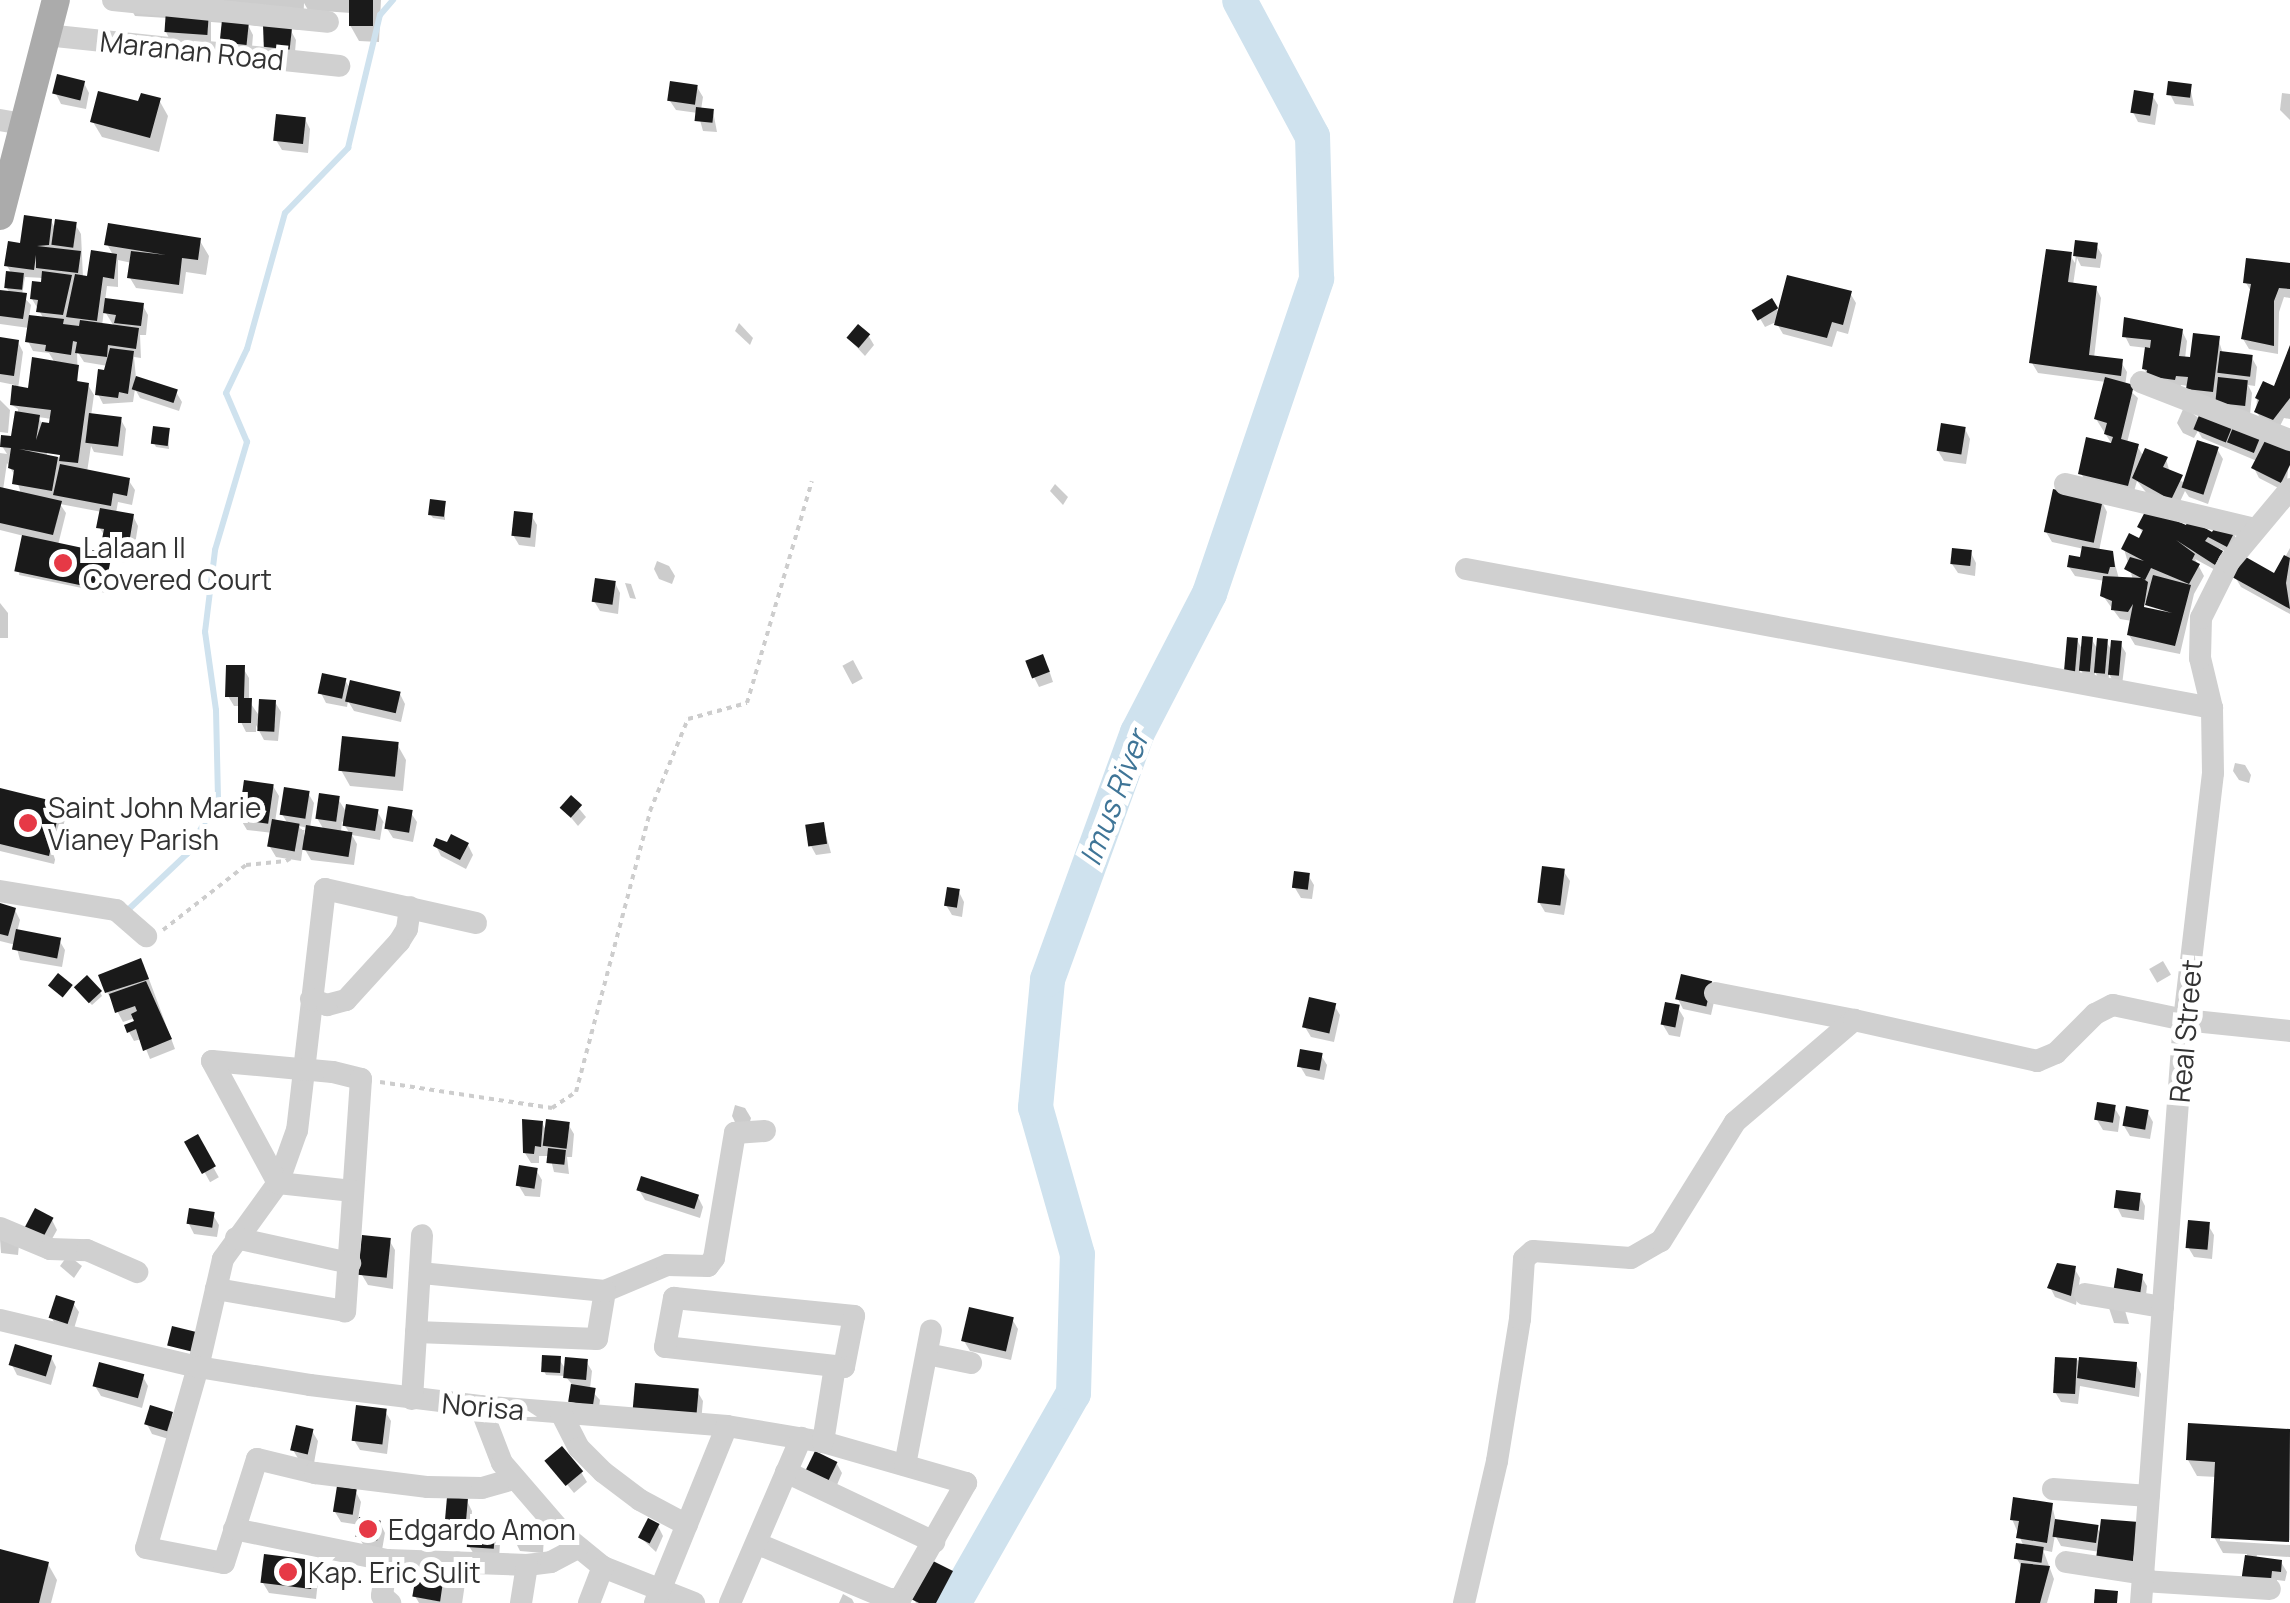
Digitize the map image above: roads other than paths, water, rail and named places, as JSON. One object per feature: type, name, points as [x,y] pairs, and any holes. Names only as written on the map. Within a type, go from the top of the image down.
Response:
[{"type":"main road","points":[[0,213],[12,122],[56,0]]},
{"type":"street","points":[[113,0],[328,22]]},
{"type":"street","name":"Maranan Road","points":[[46,35],[339,66]]},
{"type":"street","points":[[2141,382],[2290,440]]},
{"type":"street","points":[[2065,484],[2256,528]]},
{"type":"street","name":"Real Street","points":[[2143,1586],[2184,1020],[2213,773],[2212,708],[2200,658],[2201,618],[2229,562],[2290,488]]},
{"type":"street","points":[[1466,569],[2212,708]]},
{"type":"street","points":[[476,923],[325,889],[297,1130],[278,1183],[223,1259],[198,1367],[146,1548],[224,1562],[257,1459],[315,1473],[428,1487],[482,1488],[513,1479]]},
{"type":"street","points":[[0,891],[116,910],[146,936]]},
{"type":"street","points":[[311,1000],[327,1005],[346,1000],[408,929],[410,907]]},
{"type":"street","points":[[1715,994],[2038,1061],[2056,1054],[2095,1014],[2113,1005],[2184,1020],[2290,1031]]},
{"type":"street","points":[[1464,1603],[1497,1461],[1520,1318],[1524,1259],[1533,1250],[1631,1258],[1661,1242],[1735,1122],[1854,1020]]},
{"type":"street","points":[[216,1289],[345,1311],[361,1079],[212,1061],[278,1183]]},
{"type":"street","points":[[420,1274],[605,1290],[666,1265],[708,1266],[714,1258],[735,1132],[765,1131]]},
{"type":"street","points":[[278,1183],[353,1190]]},
{"type":"street","points":[[0,1228],[50,1248],[87,1250],[137,1272]]},
{"type":"street","points":[[412,1399],[422,1235]]},
{"type":"street","points":[[236,1238],[350,1263]]},
{"type":"street","points":[[416,1332],[597,1339],[605,1290]]},
{"type":"street","points":[[2085,1294],[2163,1307]]},
{"type":"street","points":[[674,1298],[854,1316],[844,1367],[834,1366],[665,1346],[674,1298]]},
{"type":"street","name":"Norisa","points":[[0,1320],[198,1367],[412,1399],[727,1426],[812,1440],[966,1483],[934,1542]]},
{"type":"street","points":[[905,1465],[929,1342],[971,1363]]},
{"type":"street","points":[[730,1603],[786,1472],[812,1440],[834,1366]]},
{"type":"street","points":[[480,1406],[493,1444],[513,1479],[578,1548],[658,1598],[694,1603]]},
{"type":"street","points":[[561,1413],[578,1448],[602,1472],[640,1500],[687,1525]]},
{"type":"street","points":[[658,1598],[727,1426]]},
{"type":"street","points":[[756,1543],[889,1600],[900,1598],[934,1542],[786,1472]]},
{"type":"street","points":[[2053,1489],[2149,1496]]},
{"type":"street","points":[[234,1529],[387,1560],[526,1565],[551,1562],[578,1548]]},
{"type":"street","points":[[387,1560],[382,1596],[390,1603]]},
{"type":"street","points":[[451,1603],[457,1562]]},
{"type":"street","points":[[2066,1562],[2143,1586],[2270,1589]]},
{"type":"street","points":[[521,1603],[526,1565]]},
{"type":"street","points":[[589,1603],[603,1567]]},
{"type":"waterway","points":[[130,908],[187,854],[218,798],[216,710],[205,632],[215,550],[247,442],[226,393],[247,349],[285,213],[348,148],[380,15],[393,0]]},
{"type":"waterway","name":"Imus River","points":[[953,1603],[1073,1393],[1077,1254],[1035,1107],[1047,979],[1137,732],[1209,593],[1316,278],[1312,136],[1239,0]]},
{"type":"place","name":"Lalaan II Covered Court","points":[[63,563]]},
{"type":"place","name":"Saint John Marie Vianey Parish","points":[[28,823]]},
{"type":"place","name":"Edgardo Amon","points":[[368,1529]]},
{"type":"place","name":"Kap. Eric Sulit","points":[[288,1572]]}]
